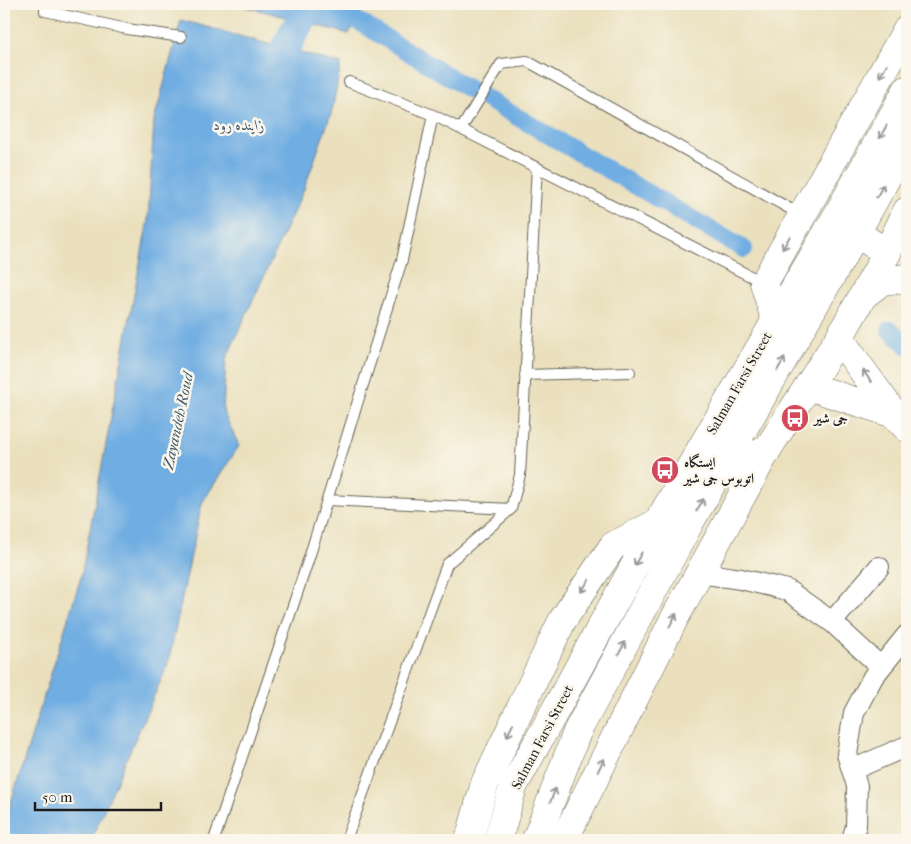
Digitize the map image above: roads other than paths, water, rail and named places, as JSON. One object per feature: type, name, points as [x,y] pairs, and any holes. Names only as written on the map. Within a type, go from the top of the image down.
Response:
[{"type":"main road","points":[[775,319],[764,283],[907,29]]},
{"type":"main road","name":"Salman Farsi Street","points":[[536,840],[576,732],[720,470],[845,226],[907,90]]},
{"type":"main road","name":"Salman Farsi Street","points":[[498,840],[513,787],[659,522],[775,319],[907,141]]},
{"type":"main road","points":[[907,211],[897,253],[898,268],[907,273]]},
{"type":"main road","points":[[845,226],[897,253]]},
{"type":"main road","points":[[564,840],[673,621],[767,450],[839,338],[864,295],[897,253]]},
{"type":"main road","points":[[864,295],[882,281],[907,278]]},
{"type":"main road","points":[[839,338],[901,421]]},
{"type":"main road","points":[[808,386],[901,421]]},
{"type":"main road","points":[[720,470],[767,450]]},
{"type":"main road","points":[[469,840],[485,783],[562,621],[613,546],[659,522]]},
{"type":"street","points":[[832,622],[879,567]]},
{"type":"street","points":[[699,573],[787,590],[832,622],[881,667]]},
{"type":"street","points":[[852,840],[856,826],[857,786],[847,754],[854,713],[873,677],[907,635]]},
{"type":"street","points":[[852,770],[907,746]]},
{"type":"lane","points":[[45,7],[127,29],[180,37]]},
{"type":"lane","points":[[461,129],[501,64],[527,61],[802,215]]},
{"type":"lane","points":[[349,82],[433,115],[758,280]]},
{"type":"lane","points":[[214,840],[327,500],[402,260],[433,115]]},
{"type":"lane","points":[[346,840],[447,564],[511,509],[520,475],[537,167]]},
{"type":"lane","points":[[526,375],[630,372]]},
{"type":"lane","points":[[327,500],[511,509]]},
{"type":"water","points":[[236,4],[364,4],[349,34]]},
{"type":"water","name":"زاینده رود","points":[[181,20],[341,64],[332,111],[304,189],[226,359],[223,411],[239,446],[202,503],[168,664],[91,840],[4,840],[4,825],[81,577],[148,220],[154,121]]},
{"type":"waterway","name":"Zayandeh Roud","points":[[266,85],[309,4]]},
{"type":"waterway","points":[[330,4],[459,83],[744,249]]},
{"type":"waterway","points":[[890,330],[907,345]]},
{"type":"place","name":"جی شیر","points":[[795,418]]},
{"type":"place","name":"ایستگاه اتوبوس جی شیر","points":[[665,470]]}]
